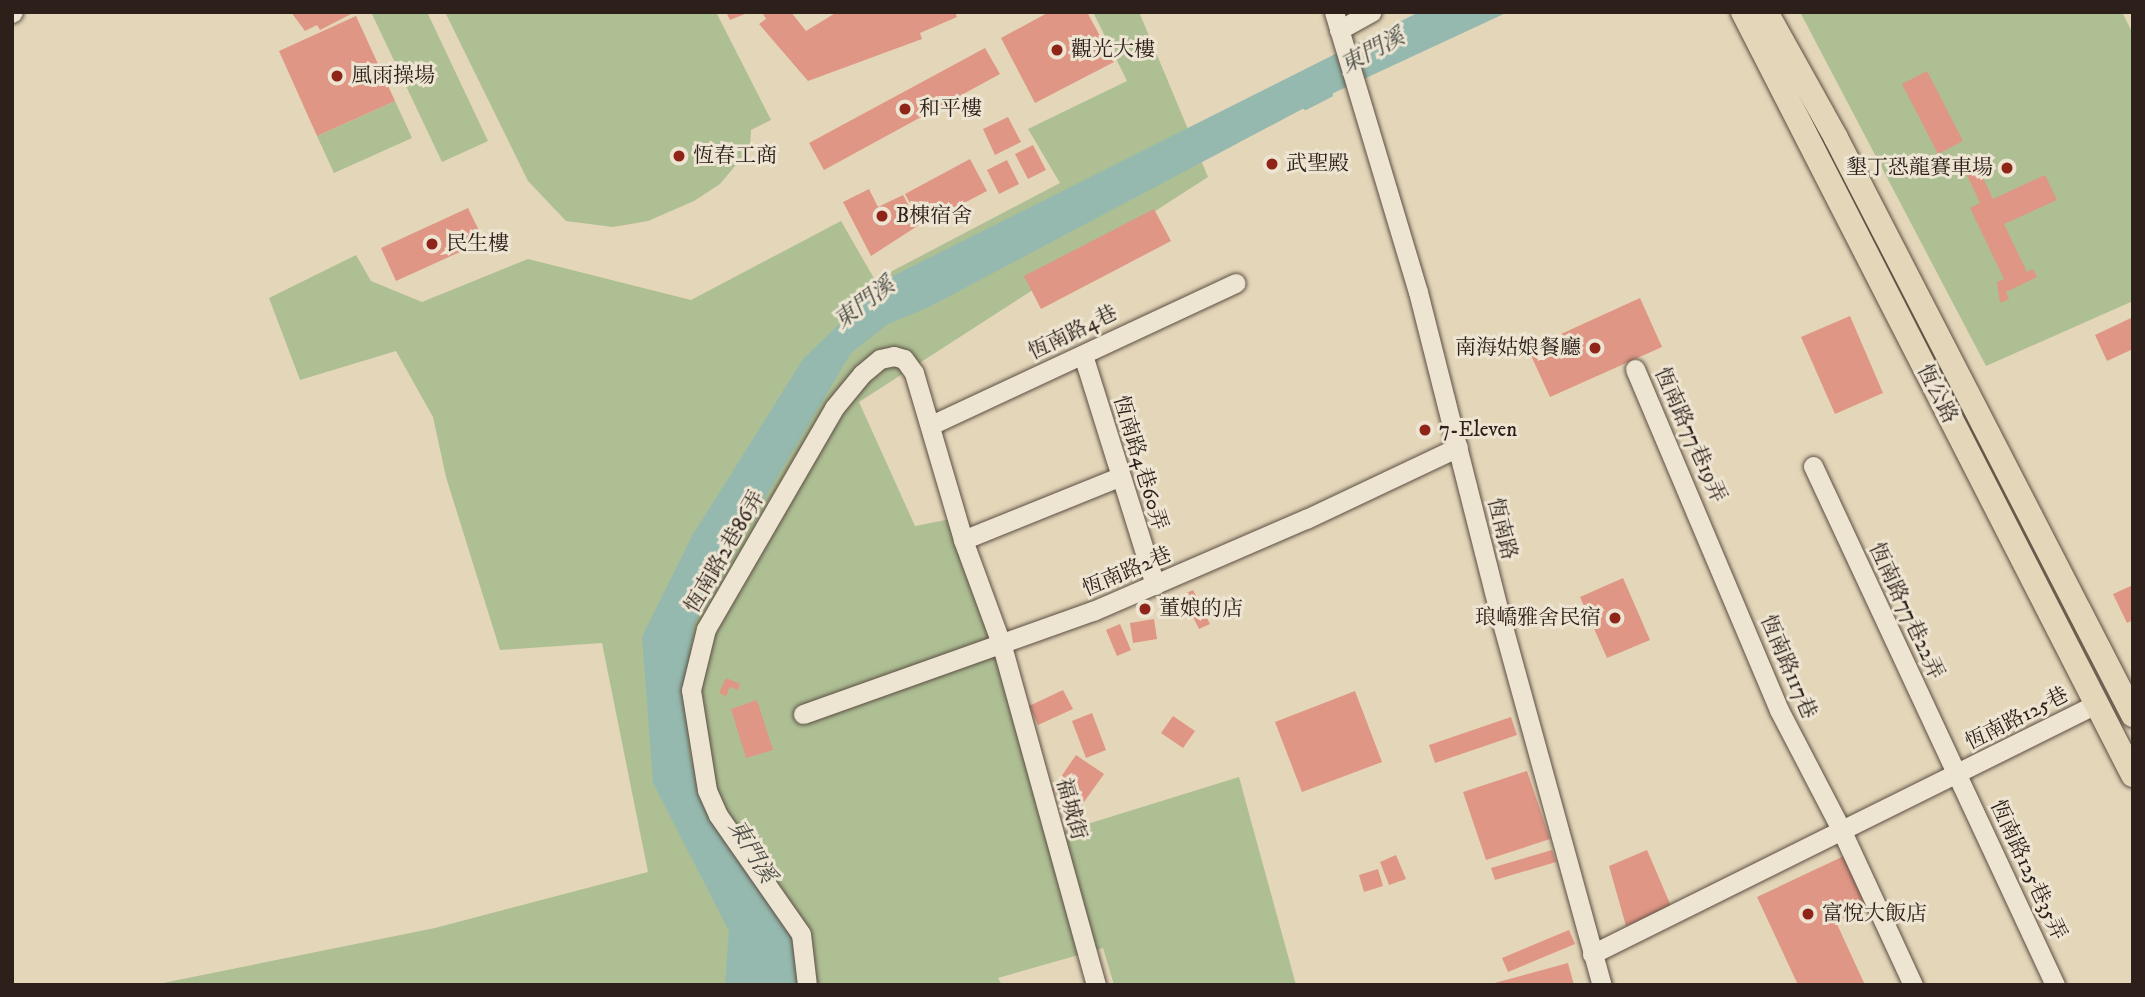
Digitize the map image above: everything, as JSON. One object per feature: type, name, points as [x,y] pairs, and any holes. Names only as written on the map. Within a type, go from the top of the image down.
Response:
[{"type":"main road","name":"恆公路","points":[[1743,12],[2133,775]]},
{"type":"main road","name":"恆公路","points":[[1766,12],[1836,138],[2133,715]]},
{"type":"street","points":[[1339,29],[1371,12]]},
{"type":"street","name":"恆南路","points":[[1339,29],[1418,292],[1602,985]]},
{"type":"street","name":"恆南路4巷","points":[[931,425],[1236,283]]},
{"type":"street","name":"恆南路4巷60弄","points":[[1083,355],[1155,585]]},
{"type":"street","name":"恆南路2巷86弄","points":[[807,985],[801,934],[718,815],[707,790],[691,690],[695,662],[706,629],[731,584],[834,408],[862,374],[880,359],[904,359],[914,373],[963,540],[1002,646]]},
{"type":"street","name":"恆南路77巷19弄","points":[[1636,369],[1703,521]]},
{"type":"street","name":"恆南路2巷","points":[[803,714],[1002,646],[1155,585],[1458,447]]},
{"type":"street","name":"恆南路77巷22弄","points":[[1813,466],[1958,775]]},
{"type":"street","points":[[963,540],[1119,477]]},
{"type":"street","name":"恆南路117巷","points":[[1703,521],[1779,710],[1840,827],[1913,985]]},
{"type":"street","name":"福城街","points":[[1002,646],[1096,985]]},
{"type":"street","name":"恆南路125巷","points":[[1958,775],[2096,704]]},
{"type":"street","points":[[1592,954],[1840,827],[1958,775]]},
{"type":"street","name":"恆南路125巷35弄","points":[[1958,775],[2055,985]]},
{"type":"green space","points":[[371,12],[427,12],[488,141],[442,162]]},
{"type":"green space","points":[[445,12],[716,12],[771,120],[751,130],[750,148],[720,184],[694,201],[648,221],[613,227],[566,221],[528,181]]},
{"type":"green space","points":[[1093,12],[1139,12],[1208,177],[859,402],[915,526],[956,518],[1052,835],[1239,777],[1296,985],[1114,985],[1103,948],[998,978],[1002,985],[153,985],[435,928],[648,872],[602,643],[500,650],[446,477],[433,417],[396,351],[300,380],[269,298],[356,255],[371,281],[422,302],[528,259],[691,300],[841,221],[875,280],[1060,183],[1028,129],[1127,81]]},
{"type":"green space","name":"墾丁恐龍賽車場","points":[[1800,12],[2122,12],[2133,34],[2133,301],[1986,366]]},
{"type":"green space","points":[[395,101],[412,138],[334,173],[317,136]]},
{"type":"water","points":[[1419,12],[1508,12],[1325,97],[929,307],[888,324],[851,353],[712,587],[694,626],[688,668],[689,753],[696,777],[782,916],[794,942],[797,970],[796,985],[725,985],[729,931],[653,783],[642,637],[692,536],[803,359],[885,280]]},
{"type":"building","points":[[291,12],[355,12],[320,30],[317,25],[305,31]]},
{"type":"building","points":[[726,12],[750,12],[730,20]]},
{"type":"building","points":[[762,12],[791,12],[806,31],[837,12],[955,12],[957,17],[920,33],[922,39],[808,81],[759,24],[766,19]]},
{"type":"building","name":"觀光大樓","points":[[1049,12],[1087,12],[1114,62],[1035,103],[1001,38]]},
{"type":"building","name":"風雨操場","points":[[356,16],[395,101],[317,136],[279,51]]},
{"type":"building","name":"和平樓","points":[[985,48],[1000,74],[824,170],[809,143]]},
{"type":"building","points":[[1927,71],[1963,141],[1938,154],[1902,84]]},
{"type":"building","points":[[1008,117],[1021,142],[995,155],[983,129]]},
{"type":"building","points":[[1033,145],[1046,170],[1028,179],[1015,154]]},
{"type":"building","points":[[970,159],[987,191],[922,225],[905,194]]},
{"type":"building","points":[[1007,160],[1019,184],[999,194],[987,170]]},
{"type":"building","points":[[1978,167],[1993,199],[2045,175],[2057,200],[2004,224],[2027,272],[2033,269],[2037,277],[2006,292],[2009,299],[2000,303],[1997,282],[2004,279],[1970,208],[1980,203],[1966,173]]},
{"type":"building","name":"B棟宿舍","points":[[869,189],[878,207],[903,195],[919,225],[871,256],[843,202]]},
{"type":"building","name":"民生樓","points":[[468,208],[484,241],[396,281],[381,248]]},
{"type":"building","points":[[1154,209],[1171,241],[1041,309],[1024,276]]},
{"type":"building","name":"南海姑娘餐廳","points":[[1640,298],[1662,347],[1550,397],[1528,349]]},
{"type":"building","points":[[1850,316],[1883,393],[1835,414],[1801,337]]},
{"type":"building","points":[[2131,318],[2133,349],[2107,361],[2095,335]]},
{"type":"building","name":"琅嶠雅舍民宿","points":[[1623,578],[1650,640],[1607,658],[1580,597]]},
{"type":"building","points":[[2133,585],[2133,620],[2127,623],[2113,594]]},
{"type":"building","points":[[1193,590],[1210,624],[1199,629],[1182,595]]},
{"type":"building","points":[[1154,619],[1157,639],[1133,643],[1130,623]]},
{"type":"building","points":[[1120,624],[1131,650],[1117,656],[1106,630]]},
{"type":"building","points":[[726,678],[740,684],[738,690],[730,687],[726,696],[719,693]]},
{"type":"building","points":[[1063,690],[1073,709],[1038,725],[1029,706]]},
{"type":"building","points":[[1355,691],[1382,762],[1302,792],[1275,722]]},
{"type":"building","points":[[757,700],[773,750],[746,758],[731,709]]},
{"type":"building","points":[[1092,713],[1106,750],[1086,758],[1072,721]]},
{"type":"building","points":[[1173,716],[1195,731],[1183,748],[1161,733]]},
{"type":"building","points":[[1511,717],[1517,735],[1435,763],[1429,745]]},
{"type":"building","points":[[1076,755],[1104,774],[1079,809],[1052,790]]},
{"type":"building","points":[[1527,771],[1550,839],[1486,860],[1463,792]]},
{"type":"building","points":[[1552,850],[1556,862],[1495,880],[1491,868]]},
{"type":"building","points":[[1647,850],[1671,906],[1626,926],[1609,866]]},
{"type":"building","points":[[1396,855],[1406,879],[1389,885],[1380,862]]},
{"type":"building","name":"富悅大飯店","points":[[1844,856],[1868,907],[1836,922],[1865,985],[1798,985],[1757,897]]},
{"type":"building","points":[[1378,869],[1383,886],[1364,892],[1359,875]]},
{"type":"building","points":[[1569,930],[1575,944],[1508,972],[1502,958]]},
{"type":"building","points":[[1568,963],[1574,985],[1491,985],[1491,984]]},
{"type":"waterway","name":"東門溪","points":[[1305,107],[1330,94]]},
{"type":"place","name":"觀光大樓","points":[[1057,50]]},
{"type":"place","name":"風雨操場","points":[[337,76]]},
{"type":"place","name":"和平樓","points":[[905,109]]},
{"type":"place","name":"恆春工商","points":[[679,156]]},
{"type":"place","name":"武聖殿","points":[[1272,164]]},
{"type":"place","name":"墾丁恐龍賽車場","points":[[2007,168]]},
{"type":"place","name":"B棟宿舍","points":[[882,216]]},
{"type":"place","name":"民生樓","points":[[432,244]]},
{"type":"place","name":"南海姑娘餐廳","points":[[1595,348]]},
{"type":"place","name":"7-Eleven","points":[[1425,430]]},
{"type":"place","name":"董娘的店","points":[[1145,609]]},
{"type":"place","name":"琅嶠雅舍民宿","points":[[1615,618]]},
{"type":"place","name":"富悅大飯店","points":[[1808,914]]}]
